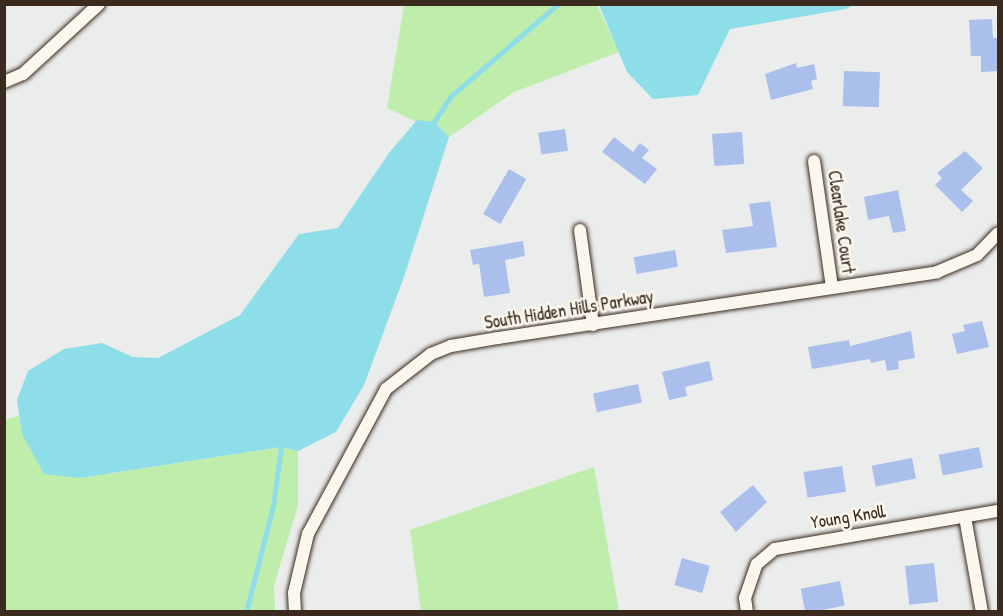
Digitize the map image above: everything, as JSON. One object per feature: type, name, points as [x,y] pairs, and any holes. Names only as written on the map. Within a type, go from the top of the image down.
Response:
[{"type":"street","points":[[4,82],[23,74],[99,4]]},
{"type":"street","name":"Clearlake Court","points":[[814,161],[832,288]]},
{"type":"street","points":[[580,230],[593,325]]},
{"type":"street","name":"South Hidden Hills Parkway","points":[[295,612],[294,593],[308,534],[396,378],[431,354],[451,346],[832,288],[947,268],[977,255],[999,233]]},
{"type":"street","name":"Young Knoll","points":[[747,612],[745,598],[757,564],[775,549],[999,511]]},
{"type":"street","points":[[965,517],[982,612]]},
{"type":"green space","points":[[404,5],[597,5],[619,52],[514,92],[449,137],[387,108]]},
{"type":"green space","points":[[19,415],[22,434],[80,478],[281,447],[298,451],[298,505],[274,586],[275,611],[5,611],[4,421]]},
{"type":"green space","points":[[594,467],[619,611],[421,611],[410,530]]},
{"type":"water","points":[[599,5],[853,5],[846,9],[730,29],[698,95],[653,99],[627,72]]},
{"type":"water","points":[[417,120],[434,122],[449,137],[404,277],[364,385],[336,432],[298,451],[281,447],[80,478],[44,474],[22,434],[17,400],[28,371],[64,349],[102,343],[133,357],[158,358],[240,315],[299,234],[338,228],[389,153]]},
{"type":"building","points":[[992,19],[993,38],[998,38],[999,71],[981,72],[981,56],[971,56],[969,20]]},
{"type":"building","points":[[796,63],[797,68],[814,64],[817,79],[811,81],[813,89],[771,100],[765,74]]},
{"type":"building","points":[[844,71],[880,72],[879,107],[843,106]]},
{"type":"building","points":[[565,129],[568,151],[541,155],[538,133]]},
{"type":"building","points":[[742,132],[744,164],[714,166],[712,134]]},
{"type":"building","points":[[614,137],[633,152],[640,143],[649,150],[642,158],[657,169],[645,184],[602,152]]},
{"type":"building","points":[[965,151],[983,168],[961,190],[973,201],[962,212],[935,185],[942,178],[937,173]]},
{"type":"building","points":[[509,169],[526,179],[500,224],[483,214]]},
{"type":"building","points":[[898,190],[906,231],[893,233],[889,216],[868,220],[864,197]]},
{"type":"building","points":[[770,201],[777,247],[726,253],[722,230],[753,226],[749,204]]},
{"type":"building","points":[[523,241],[525,256],[505,260],[510,293],[484,297],[479,264],[473,265],[470,250]]},
{"type":"building","points":[[675,250],[678,267],[637,274],[634,257]]},
{"type":"building","points":[[982,321],[989,347],[957,354],[952,334],[965,331],[963,325]]},
{"type":"building","points":[[911,331],[915,358],[898,361],[899,369],[887,371],[885,360],[871,363],[870,359],[812,369],[808,347],[849,340],[850,346]]},
{"type":"building","points":[[709,361],[713,380],[685,387],[687,396],[669,400],[662,372]]},
{"type":"building","points":[[638,384],[642,403],[597,412],[593,394]]},
{"type":"building","points":[[979,447],[983,468],[943,475],[939,455]]},
{"type":"building","points":[[912,458],[916,479],[876,486],[872,466]]},
{"type":"building","points":[[842,466],[846,492],[808,498],[803,472]]},
{"type":"building","points":[[753,485],[767,502],[736,532],[720,512]]},
{"type":"building","points":[[682,558],[710,566],[702,593],[674,585]]},
{"type":"building","points":[[934,563],[938,602],[909,605],[905,566]]},
{"type":"building","points":[[840,581],[845,606],[805,612],[801,589]]},
{"type":"waterway","points":[[434,122],[450,97],[558,4]]},
{"type":"waterway","points":[[246,612],[273,506],[281,447]]}]
